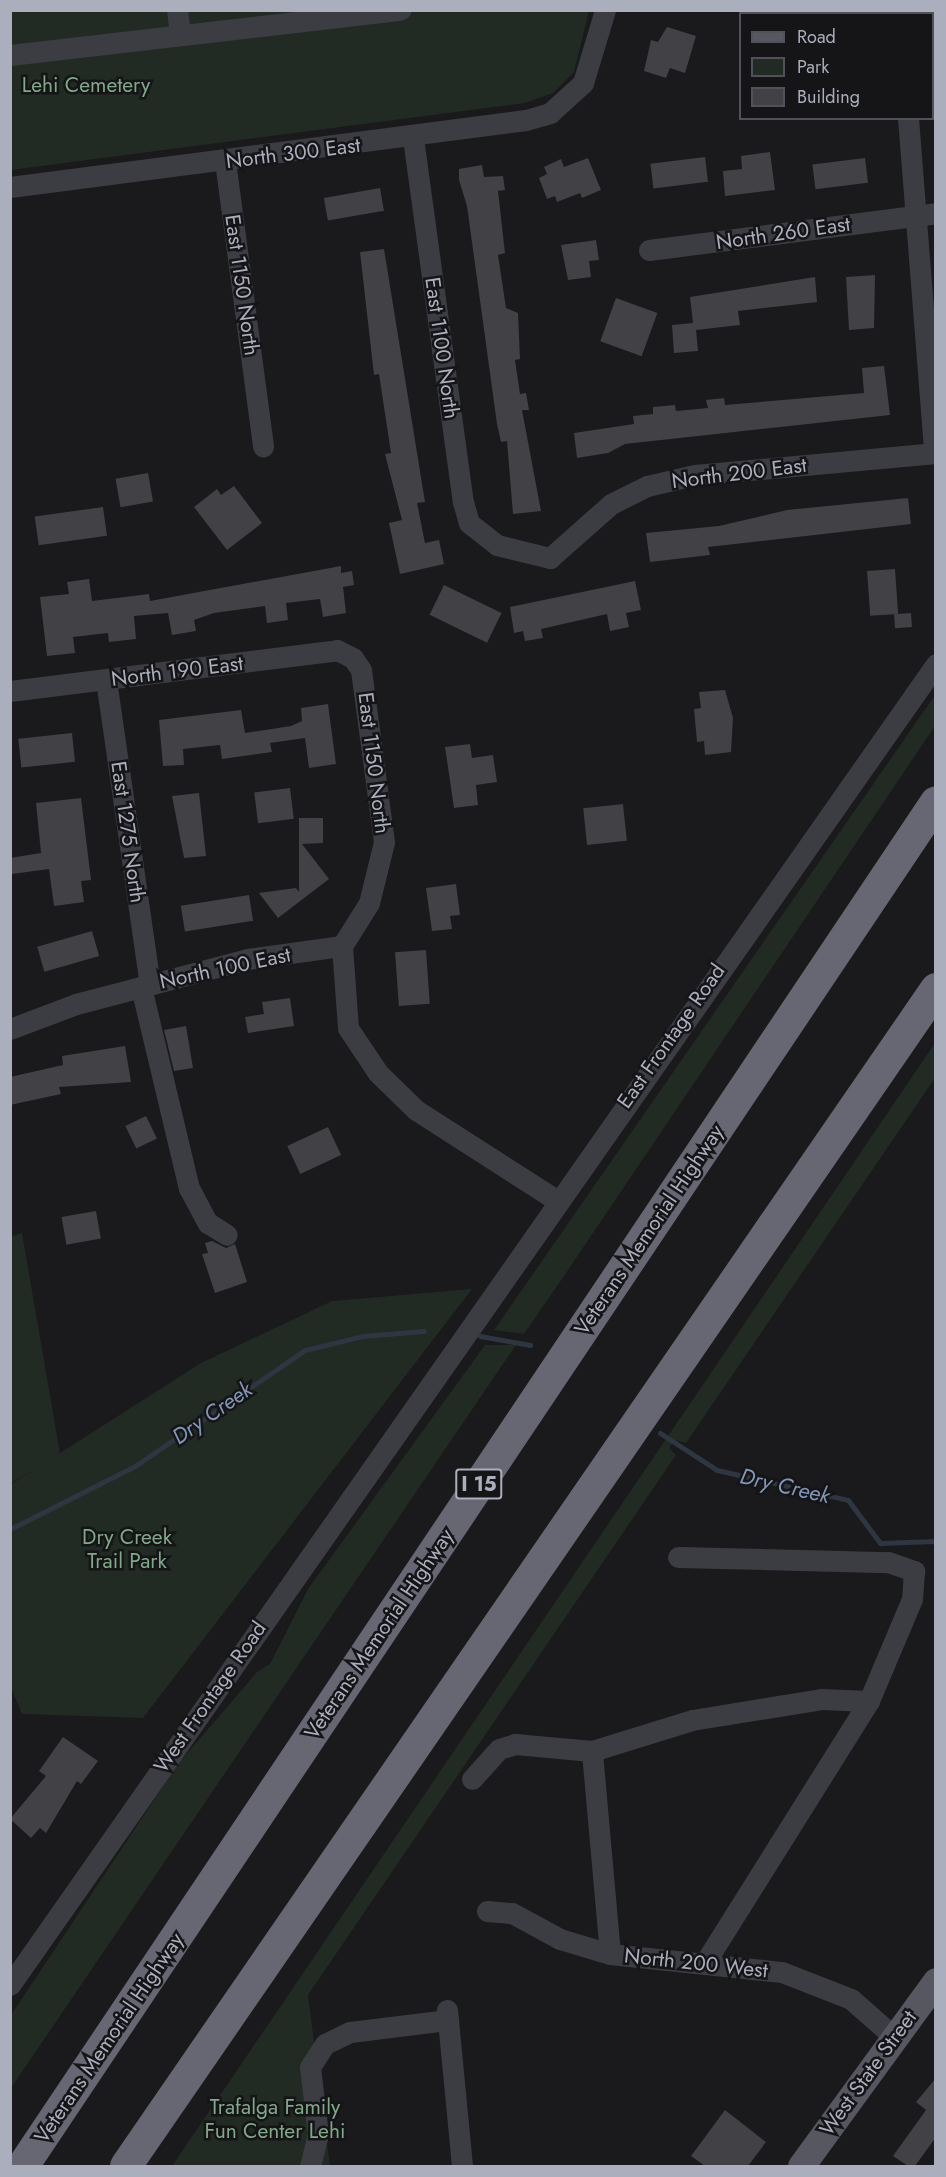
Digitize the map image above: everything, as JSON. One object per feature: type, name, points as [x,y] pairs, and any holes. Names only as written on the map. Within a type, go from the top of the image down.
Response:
[{"type":"highway","name":"Veterans Memorial Highway","points":[[23,2166],[936,802]]},
{"type":"highway","points":[[126,2166],[936,989]]},
{"type":"main road","name":"West State Street","points":[[801,2166],[893,2036],[936,1981]]},
{"type":"street","points":[[177,10],[180,35]]},
{"type":"street","points":[[10,55],[400,10]]},
{"type":"street","name":"North 300 East","points":[[10,187],[413,138],[526,120],[570,99],[591,64],[605,10]]},
{"type":"street","points":[[908,120],[926,214],[935,452]]},
{"type":"street","name":"East 1100 North","points":[[413,138],[463,502],[469,523],[497,544]]},
{"type":"street","name":"East 1150 North","points":[[225,161],[263,446]]},
{"type":"street","name":"North 260 East","points":[[650,250],[926,214]]},
{"type":"street","name":"North 200 East","points":[[497,544],[550,558],[572,544],[611,504],[647,486],[695,475],[935,452]]},
{"type":"street","name":"East 1150 North","points":[[342,652],[361,670],[384,842],[369,903],[342,946]]},
{"type":"street","name":"North 190 East","points":[[10,691],[342,652]]},
{"type":"street","name":"East Frontage Road","points":[[410,1410],[936,664]]},
{"type":"street","name":"East 1275 North","points":[[106,680],[145,986],[189,1188],[208,1222],[227,1235]]},
{"type":"street","points":[[342,946],[348,1028],[378,1073],[416,1110],[556,1200]]},
{"type":"street","name":"North 100 East","points":[[10,1029],[145,986],[247,959],[342,946]]},
{"type":"street","name":"West Frontage Road","points":[[10,1985],[410,1410]]},
{"type":"street","points":[[678,1557],[888,1562],[914,1571],[912,1599],[869,1701],[705,1962]]},
{"type":"street","points":[[472,1779],[499,1749],[515,1744],[592,1751],[692,1720],[821,1699],[869,1701]]},
{"type":"street","points":[[592,1751],[610,1954]]},
{"type":"street","name":"North 200 West","points":[[488,1911],[512,1913],[560,1939],[610,1954],[705,1962],[782,1972],[851,1998],[893,2036]]},
{"type":"street","points":[[310,2166],[318,2135],[310,2067],[325,2044],[350,2031],[447,2015],[462,2166]]},
{"type":"green space","name":"Lehi Cemetery","points":[[10,11],[589,11],[574,72],[553,93],[525,103],[11,170]]},
{"type":"green space","points":[[935,695],[935,726],[524,1334],[494,1330]]},
{"type":"green space","name":"Trafalga Family Fun Center Lehi","points":[[935,1043],[935,1078],[686,1443],[675,1440],[669,1448],[676,1455],[308,1995],[330,2166],[172,2166]]},
{"type":"green space","name":"Dry Creek Trail Park","points":[[22,1233],[60,1453],[201,1363],[332,1301],[472,1289],[143,1718],[22,1714],[11,1688],[11,1484],[36,1469],[11,1483],[10,1237]]},
{"type":"green space","points":[[485,1345],[516,1345],[11,2088],[11,2015],[178,1764],[257,1672],[270,1664],[308,1589]]},
{"type":"building","points":[[667,27],[696,36],[685,73],[670,68],[666,78],[644,71],[651,40],[658,42]]},
{"type":"building","points":[[770,152],[775,190],[725,196],[723,171],[742,169],[741,156]]},
{"type":"building","points":[[705,157],[708,182],[653,189],[650,164]]},
{"type":"building","points":[[588,158],[601,190],[582,198],[580,193],[557,202],[555,196],[547,199],[539,178],[547,174],[544,167],[561,159],[564,167]]},
{"type":"building","points":[[865,158],[868,183],[815,189],[812,164]]},
{"type":"building","points":[[482,165],[484,177],[503,176],[505,190],[498,191],[505,253],[498,255],[506,308],[518,313],[520,359],[515,360],[520,394],[526,393],[529,410],[522,410],[541,511],[513,514],[507,441],[501,442],[497,424],[467,206],[459,180],[459,169]]},
{"type":"building","points":[[380,188],[384,211],[328,221],[324,198]]},
{"type":"building","points":[[596,240],[599,260],[589,261],[591,277],[568,280],[561,245]]},
{"type":"building","points":[[384,249],[425,502],[417,503],[425,543],[439,540],[444,564],[400,574],[389,523],[402,520],[385,454],[391,453],[379,374],[374,375],[360,252]]},
{"type":"building","points":[[875,275],[874,328],[849,330],[846,277]]},
{"type":"building","points":[[815,277],[817,302],[738,311],[740,325],[696,330],[698,351],[674,353],[672,325],[693,323],[690,297]]},
{"type":"building","points":[[616,298],[657,313],[642,356],[600,341]]},
{"type":"building","points":[[884,366],[890,415],[625,444],[608,453],[577,458],[574,433],[634,424],[633,416],[653,414],[653,407],[675,405],[676,411],[708,408],[706,400],[724,398],[725,405],[864,393],[862,368]]},
{"type":"building","points":[[148,473],[153,502],[121,507],[116,479]]},
{"type":"building","points":[[234,486],[262,523],[227,550],[194,507],[217,489],[221,495]]},
{"type":"building","points":[[908,498],[911,524],[708,547],[710,555],[650,562],[646,533],[719,526],[787,510]]},
{"type":"building","points":[[103,507],[107,536],[39,545],[35,517]]},
{"type":"building","points":[[341,566],[341,573],[352,571],[354,585],[343,587],[346,613],[323,617],[320,599],[286,603],[288,620],[267,623],[265,606],[214,613],[194,620],[196,631],[172,635],[168,613],[134,616],[136,639],[109,642],[108,633],[73,637],[75,653],[47,656],[40,597],[69,594],[67,582],[89,579],[92,601],[149,594],[150,601]]},
{"type":"building","points":[[895,569],[898,614],[870,616],[867,571]]},
{"type":"building","points":[[635,581],[641,610],[626,613],[629,627],[610,631],[607,614],[541,629],[543,638],[525,641],[523,631],[514,633],[510,607]]},
{"type":"building","points":[[444,585],[502,613],[487,643],[430,615]]},
{"type":"building","points":[[911,613],[912,627],[895,628],[894,614]]},
{"type":"building","points":[[725,690],[733,718],[731,752],[705,755],[704,741],[697,742],[694,709],[701,708],[699,692]]},
{"type":"building","points":[[328,704],[336,764],[309,768],[305,738],[270,743],[272,752],[222,759],[220,745],[183,749],[184,765],[163,766],[159,720],[241,710],[245,733],[291,726],[302,721],[301,708]]},
{"type":"building","points":[[72,733],[75,762],[21,767],[18,739]]},
{"type":"building","points":[[470,744],[472,758],[493,755],[497,782],[476,785],[478,805],[454,808],[445,747]]},
{"type":"building","points":[[290,788],[294,819],[258,823],[254,792]]},
{"type":"building","points":[[199,793],[206,856],[184,858],[172,796]]},
{"type":"building","points":[[81,798],[91,880],[81,881],[84,902],[54,906],[49,869],[12,874],[10,858],[41,853],[36,803]]},
{"type":"building","points":[[623,804],[627,841],[587,845],[583,808]]},
{"type":"building","points":[[299,818],[323,818],[323,843],[302,844],[329,879],[278,918],[259,893],[296,888],[299,892]]},
{"type":"building","points":[[456,884],[460,915],[450,916],[452,929],[432,931],[426,888]]},
{"type":"building","points":[[249,895],[253,921],[185,931],[181,906]]},
{"type":"building","points":[[92,931],[99,956],[44,972],[37,947]]},
{"type":"building","points":[[426,950],[430,1004],[399,1006],[395,952]]},
{"type":"building","points":[[290,998],[294,1026],[248,1033],[245,1017],[264,1014],[262,1002]]},
{"type":"building","points":[[186,1026],[193,1068],[174,1071],[164,1030]]},
{"type":"building","points":[[125,1046],[131,1082],[59,1087],[61,1094],[10,1105],[10,1077],[63,1065],[62,1056]]},
{"type":"building","points":[[146,1116],[157,1138],[136,1149],[125,1126]]},
{"type":"building","points":[[328,1127],[341,1155],[300,1174],[287,1146]]},
{"type":"building","points":[[96,1211],[101,1239],[66,1245],[62,1217]]},
{"type":"building","points":[[212,1241],[226,1248],[235,1244],[247,1282],[215,1293],[202,1254],[208,1253],[205,1243]]},
{"type":"building","points":[[63,1737],[98,1761],[81,1784],[77,1781],[46,1833],[40,1828],[31,1838],[10,1819],[46,1776],[39,1771]]},
{"type":"building","points":[[936,2078],[936,2137],[915,2166],[908,2166],[893,2156],[926,2110],[916,2102]]},
{"type":"building","points":[[725,2110],[766,2142],[748,2166],[705,2166],[691,2156]]},
{"type":"waterway","name":"Dry Creek","points":[[10,1529],[135,1466],[305,1350],[363,1336],[424,1331]]},
{"type":"waterway","name":"Dry Creek","points":[[480,1336],[530,1345]]},
{"type":"waterway","name":"Dry Creek","points":[[660,1433],[717,1470],[848,1500],[880,1543],[936,1541]]}]
